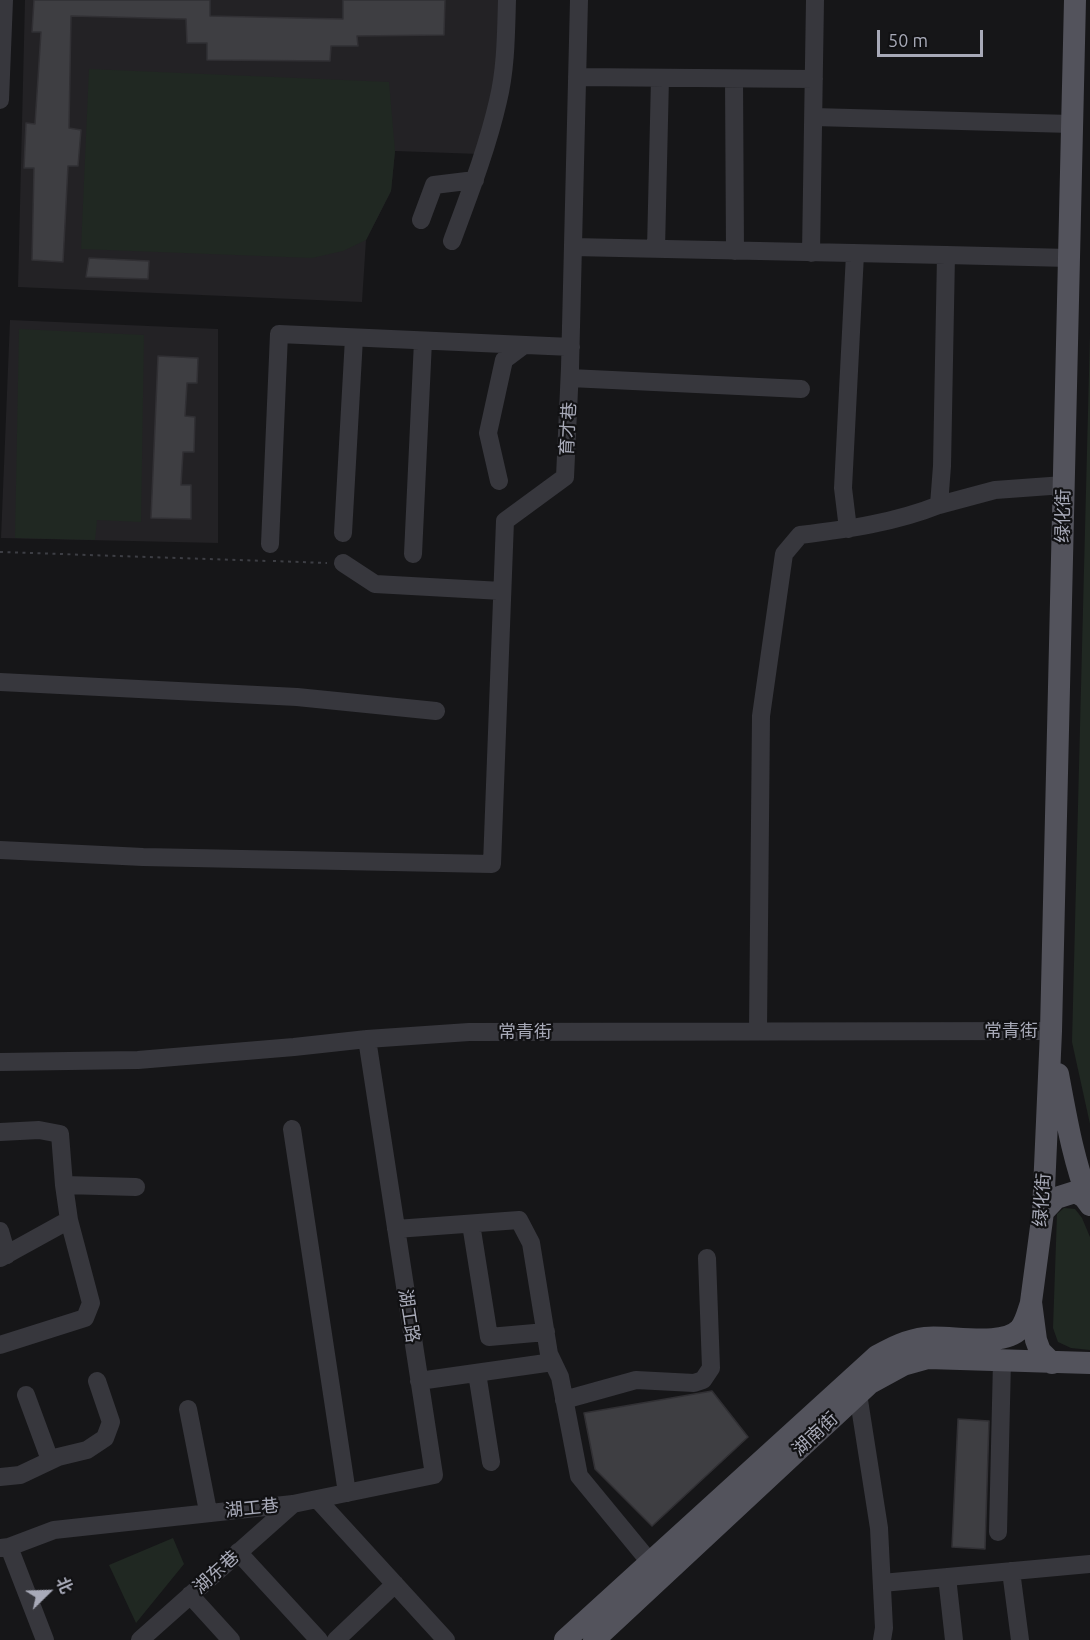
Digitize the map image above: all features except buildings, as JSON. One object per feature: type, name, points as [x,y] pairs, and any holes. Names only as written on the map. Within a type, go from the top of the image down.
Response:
[{"type":"main road","name":"绿化街","points":[[1052,1363],[1040,1351],[1036,1340],[1031,1302],[1043,1212],[1051,1031],[1074,0]]},
{"type":"main road","name":"绿化街","points":[[1051,1031],[1068,1136],[1077,1171],[1090,1205]]},
{"type":"main road","points":[[1043,1212],[1056,1198],[1075,1192],[1090,1205]]},
{"type":"main road","name":"湖南街","points":[[565,1640],[877,1356],[896,1346],[926,1338],[996,1339],[1010,1335],[1020,1329],[1031,1302]]},
{"type":"main road","name":"湖南街","points":[[594,1640],[870,1383],[917,1360],[928,1358],[1090,1363]]},
{"type":"street","points":[[0,100],[4,0]]},
{"type":"street","points":[[452,241],[475,180],[498,99],[505,54],[507,0]]},
{"type":"street","name":"育才巷","points":[[0,850],[143,857],[492,864],[505,521],[566,477],[579,0]]},
{"type":"street","points":[[811,253],[815,0]]},
{"type":"street","points":[[577,78],[814,79]]},
{"type":"street","points":[[656,249],[660,78]]},
{"type":"street","points":[[734,79],[735,251]]},
{"type":"street","points":[[814,117],[1071,124]]},
{"type":"street","points":[[421,220],[434,186],[475,180]]},
{"type":"street","points":[[573,247],[1069,258]]},
{"type":"street","points":[[848,529],[843,488],[855,254]]},
{"type":"street","points":[[939,506],[942,465],[946,255]]},
{"type":"street","points":[[270,544],[279,334],[571,347]]},
{"type":"street","points":[[343,533],[354,338]]},
{"type":"street","points":[[413,554],[423,341]]},
{"type":"street","points":[[499,481],[488,433],[504,360],[524,345]]},
{"type":"street","points":[[570,378],[801,389]]},
{"type":"street","points":[[758,1030],[761,716],[784,554],[800,535],[848,529],[908,517],[995,490],[1064,485]]},
{"type":"street","points":[[343,563],[375,584],[502,591]]},
{"type":"street","points":[[0,682],[297,697],[436,711]]},
{"type":"street","name":"常青街","points":[[0,1062],[138,1060],[469,1032],[1051,1031]]},
{"type":"street","name":"湖工路","points":[[317,1499],[434,1475],[367,1039]]},
{"type":"street","points":[[292,1129],[347,1493]]},
{"type":"street","points":[[0,1132],[39,1130],[60,1134],[63,1185],[69,1220],[91,1304],[85,1318],[0,1345]]},
{"type":"street","points":[[63,1185],[136,1187]]},
{"type":"street","points":[[0,1231],[4,1257],[69,1220]]},
{"type":"street","points":[[396,1229],[519,1220],[531,1243],[549,1354],[560,1377],[579,1476],[650,1561]]},
{"type":"street","points":[[471,1224],[489,1337],[546,1332]]},
{"type":"street","points":[[564,1400],[636,1380],[694,1383],[703,1380],[711,1368],[707,1258]]},
{"type":"street","points":[[998,1532],[1002,1361]]},
{"type":"street","points":[[419,1381],[553,1362]]},
{"type":"street","points":[[477,1373],[491,1462]]},
{"type":"street","points":[[0,1477],[20,1475],[50,1460],[87,1450],[105,1438],[111,1422],[97,1381]]},
{"type":"street","points":[[858,1394],[879,1528],[882,1640]]},
{"type":"street","points":[[26,1395],[50,1460]]},
{"type":"street","points":[[188,1409],[207,1506]]},
{"type":"street","points":[[317,1499],[446,1640]]},
{"type":"street","name":"湖工巷","points":[[4,1548],[54,1530],[293,1504],[317,1499]]},
{"type":"street","name":"湖东巷","points":[[140,1640],[293,1504]]},
{"type":"street","points":[[4,1548],[45,1640]]},
{"type":"street","points":[[238,1552],[319,1640]]},
{"type":"street","points":[[882,1583],[1090,1564]]},
{"type":"street","points":[[1011,1571],[1020,1640]]},
{"type":"street","points":[[947,1577],[954,1640]]},
{"type":"street","points":[[336,1640],[394,1584]]},
{"type":"street","points":[[190,1595],[231,1640]]},
{"type":"path","points":[[0,552],[343,563]]},
{"type":"shaded area","points":[[25,0],[501,0],[498,73],[479,154],[395,151],[391,191],[366,240],[362,302],[18,287]]},
{"type":"shaded area","points":[[89,69],[389,82],[395,151],[391,191],[366,240],[343,251],[312,258],[81,249]]},
{"type":"shaded area","points":[[10,320],[218,329],[218,543],[1,538]]},
{"type":"shaded area","points":[[19,329],[144,335],[141,522],[97,520],[95,540],[15,538]]},
{"type":"shaded area","points":[[1090,333],[1090,1124],[1072,1042]]},
{"type":"shaded area","points":[[1064,1208],[1075,1209],[1082,1218],[1090,1237],[1090,1350],[1071,1348],[1058,1342],[1053,1328],[1057,1214]]},
{"type":"shaded area","points":[[173,1538],[184,1564],[136,1623],[109,1565]]}]
